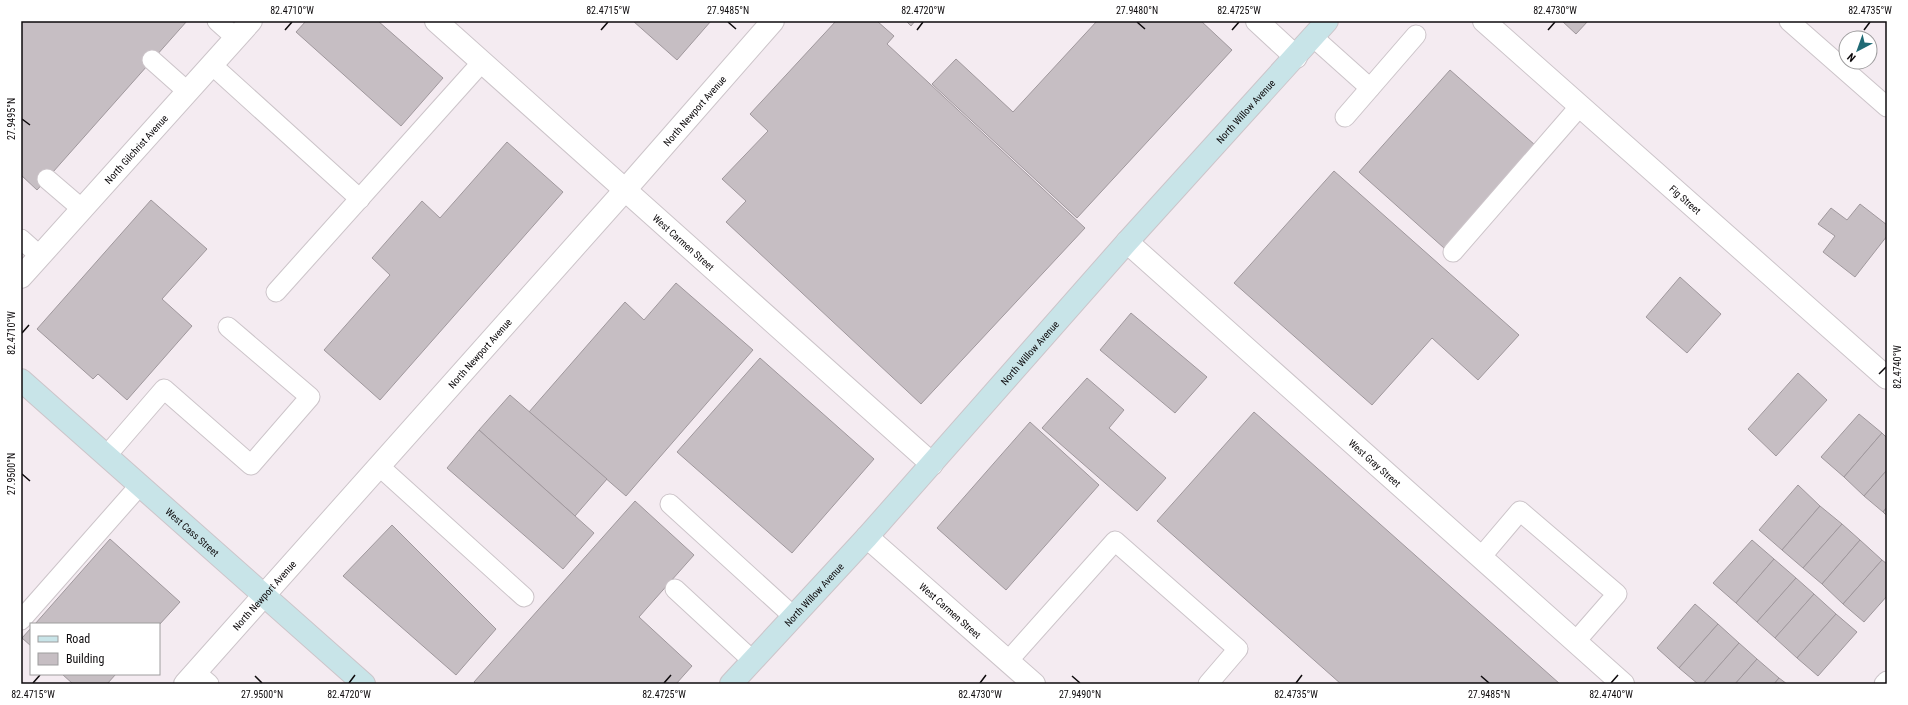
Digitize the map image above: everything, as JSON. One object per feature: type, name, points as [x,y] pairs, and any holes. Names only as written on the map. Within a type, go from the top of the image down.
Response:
[{"type":"street","name":"North Gilchrist Avenue","points":[[21,276],[251,21]]},
{"type":"street","name":"West Carmen Street","points":[[436,21],[932,464]]},
{"type":"street","name":"North Newport Avenue","points":[[196,680],[264,595],[625,190],[773,21]]},
{"type":"street","points":[[1257,21],[1296,57]]},
{"type":"street","name":"Fig Street","points":[[1484,21],[1887,378]]},
{"type":"street","name":"North Willow Avenue","points":[[731,684],[867,537],[1127,242],[1320,29]]},
{"type":"street","name":"West Gray Street","points":[[1127,242],[1623,684]]},
{"type":"street","name":"West Cass Street","points":[[21,380],[364,684]]},
{"type":"street","name":"West Carmen Street","points":[[867,537],[1034,684]]},
{"type":"lane","points":[[217,21],[236,38]]},
{"type":"lane","points":[[1789,21],[1887,107]]},
{"type":"lane","points":[[1320,29],[1370,88]]},
{"type":"lane","points":[[1344,117],[1416,35]]},
{"type":"lane","points":[[152,60],[188,92]]},
{"type":"lane","points":[[276,292],[482,62]]},
{"type":"lane","points":[[212,65],[360,199]]},
{"type":"lane","points":[[1453,252],[1580,106]]},
{"type":"lane","points":[[47,178],[82,208]]},
{"type":"lane","points":[[21,239],[40,256]]},
{"type":"lane","points":[[107,455],[164,389],[251,465],[310,397],[228,327]]},
{"type":"lane","points":[[379,466],[524,597]]},
{"type":"lane","points":[[21,620],[140,485]]},
{"type":"lane","points":[[670,504],[793,616]]},
{"type":"lane","points":[[1481,557],[1520,511],[1617,594],[1576,642]]},
{"type":"lane","points":[[1008,661],[1115,541],[1238,649],[1208,684]]},
{"type":"lane","points":[[675,589],[752,661]]},
{"type":"lane","points":[[1884,684],[1887,681]]},
{"type":"building","points":[[21,21],[187,21],[37,190],[21,175]]},
{"type":"building","points":[[306,21],[378,21],[443,78],[401,126],[296,32]]},
{"type":"building","points":[[633,21],[711,21],[677,60]]},
{"type":"building","points":[[836,21],[877,21],[894,36],[887,44],[1085,228],[921,404],[726,222],[746,201],[722,179],[768,131],[750,114]]},
{"type":"building","points":[[906,21],[915,21],[911,26]]},
{"type":"building","points":[[1097,21],[1201,21],[1232,50],[1077,218],[932,84],[956,59],[1013,112]]},
{"type":"building","points":[[1562,21],[1588,21],[1576,34]]},
{"type":"building","points":[[1450,70],[1535,145],[1444,248],[1359,172]]},
{"type":"building","points":[[507,142],[563,192],[380,400],[324,350],[390,275],[372,258],[422,201],[440,218]]},
{"type":"building","points":[[1334,171],[1519,335],[1478,380],[1432,338],[1372,405],[1234,283]]},
{"type":"building","points":[[151,200],[207,249],[162,299],[192,326],[127,400],[98,374],[93,379],[37,329]]},
{"type":"building","points":[[1860,204],[1887,225],[1887,236],[1855,277],[1823,252],[1835,236],[1818,224],[1831,208],[1847,220]]},
{"type":"building","points":[[1680,277],[1721,314],[1687,353],[1646,317]]},
{"type":"building","points":[[676,283],[753,350],[626,496],[529,412],[625,302],[644,320]]},
{"type":"building","points":[[1131,313],[1207,377],[1175,413],[1100,350]]},
{"type":"building","points":[[760,358],[874,459],[792,553],[677,452]]},
{"type":"building","points":[[1798,373],[1827,400],[1776,456],[1748,429]]},
{"type":"building","points":[[1087,378],[1124,410],[1109,428],[1166,478],[1137,511],[1042,428]]},
{"type":"building","points":[[510,395],[607,479],[575,516],[479,430]]},
{"type":"building","points":[[1254,412],[1560,684],[1341,684],[1157,521]]},
{"type":"building","points":[[1859,414],[1882,433],[1844,477],[1821,457]]},
{"type":"building","points":[[1030,422],[1099,485],[1006,590],[937,528]]},
{"type":"building","points":[[479,430],[594,533],[563,569],[447,468]]},
{"type":"building","points":[[1882,433],[1887,438],[1887,470],[1864,496],[1844,477]]},
{"type":"building","points":[[1887,470],[1887,507],[1883,512],[1864,496]]},
{"type":"building","points":[[1798,485],[1820,506],[1782,550],[1759,530]]},
{"type":"building","points":[[635,501],[694,555],[639,617],[692,666],[676,684],[476,684],[474,682]]},
{"type":"building","points":[[1820,506],[1842,524],[1803,568],[1782,550]]},
{"type":"building","points":[[1887,507],[1887,516],[1883,512]]},
{"type":"building","points":[[1842,524],[1860,540],[1822,584],[1803,568]]},
{"type":"building","points":[[392,525],[496,629],[456,675],[343,576]]},
{"type":"building","points":[[110,539],[180,602],[160,624],[36,623]]},
{"type":"building","points":[[1752,540],[1774,559],[1736,603],[1713,583]]},
{"type":"building","points":[[1860,540],[1882,560],[1843,604],[1822,584]]},
{"type":"building","points":[[1774,559],[1796,578],[1757,622],[1736,603]]},
{"type":"building","points":[[1882,560],[1887,564],[1887,596],[1864,622],[1843,604]]},
{"type":"building","points":[[1796,578],[1814,594],[1775,638],[1757,622]]},
{"type":"building","points":[[1814,594],[1836,614],[1797,658],[1775,638]]},
{"type":"building","points":[[1695,604],[1718,624],[1679,668],[1657,648]]},
{"type":"building","points":[[1836,614],[1857,632],[1818,676],[1797,658]]},
{"type":"building","points":[[1718,624],[1739,643],[1703,684],[1698,684],[1679,668]]},
{"type":"building","points":[[30,629],[30,645],[22,638]]},
{"type":"building","points":[[1739,643],[1757,659],[1735,684],[1703,684]]},
{"type":"building","points":[[1757,659],[1779,678],[1774,684],[1735,684]]},
{"type":"building","points":[[63,675],[115,675],[107,684],[73,684]]},
{"type":"building","points":[[1779,678],[1787,684],[1774,684]]}]
